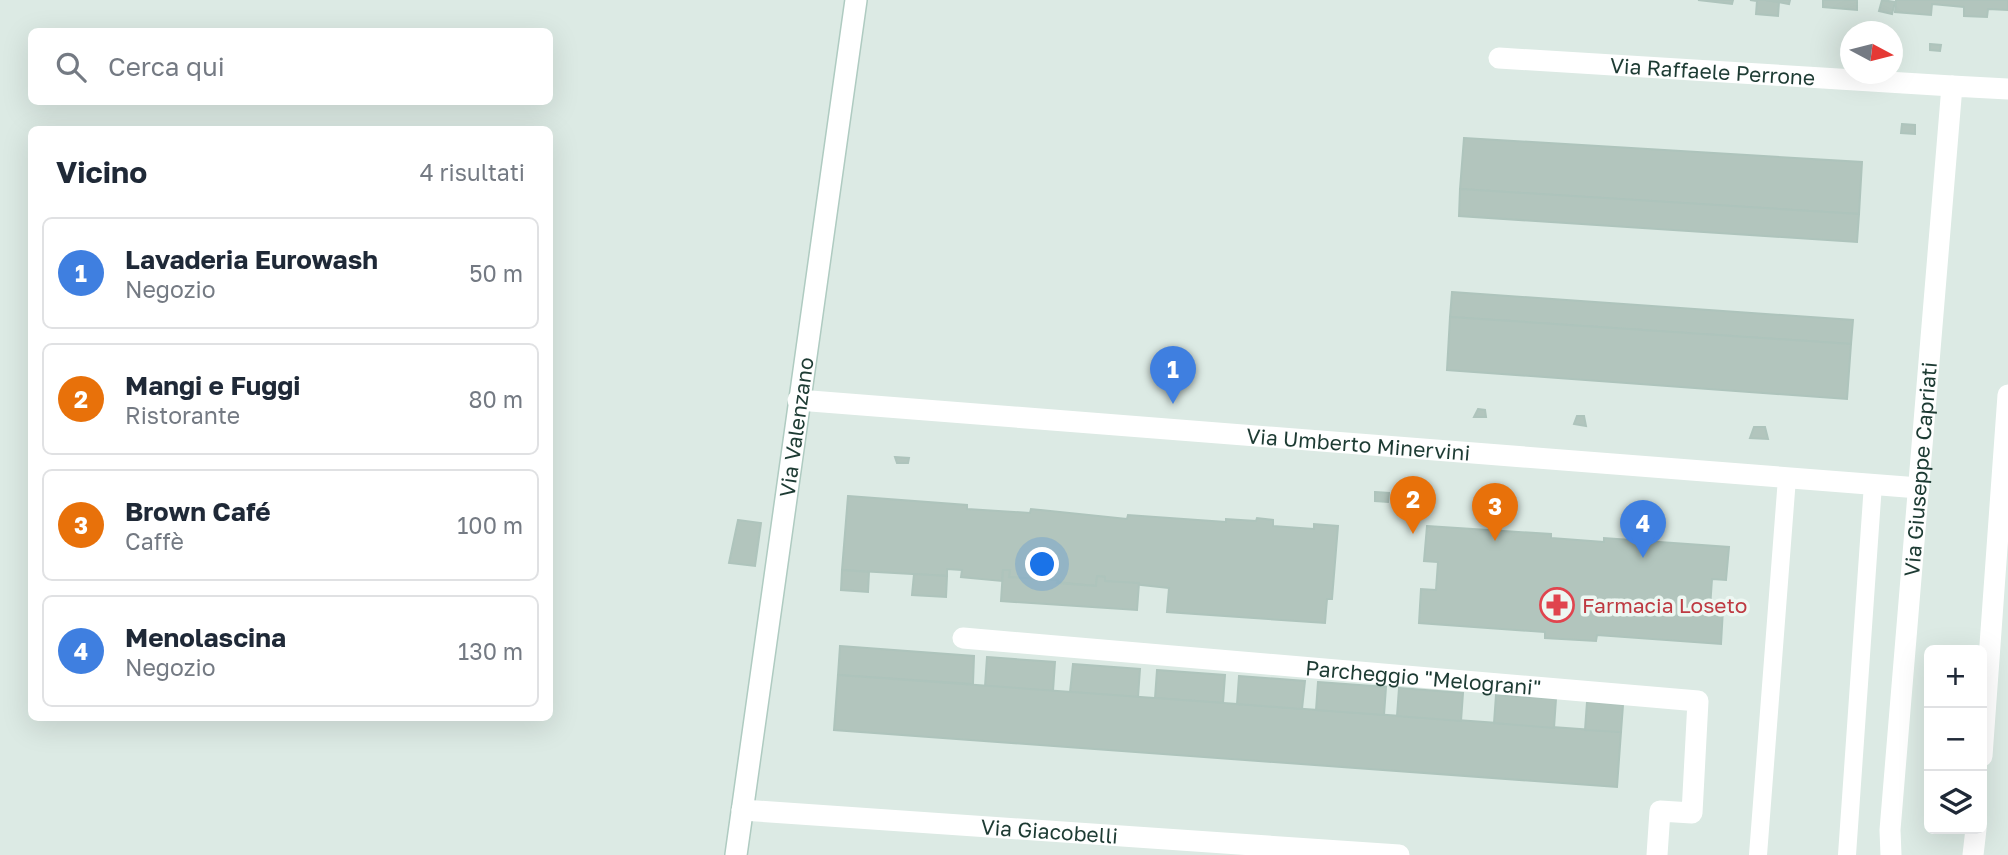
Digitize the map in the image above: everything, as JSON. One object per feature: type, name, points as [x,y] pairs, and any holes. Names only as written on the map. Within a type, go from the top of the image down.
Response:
[{"type":"street","name":"Via Valenzano","points":[[736,855],[856,0]]},
{"type":"street","name":"Via Raffaele Perrone","points":[[1499,58],[2008,89]]},
{"type":"street","name":"Via Giuseppe Capriati","points":[[1891,855],[1890,830],[1952,86]]},
{"type":"street","points":[[1985,708],[2008,395]]},
{"type":"street","name":"Via Umberto Minervini","points":[[798,400],[1919,488]]},
{"type":"street","name":"Parcheggio \"Melograni\"","points":[[963,638],[1698,701],[1692,813],[1660,811],[1657,855]]},
{"type":"street","name":"Via Giacobelli","points":[[742,810],[1399,855]]},
{"type":"street","points":[[1973,855],[1975,834]]},
{"type":"lane","points":[[1758,855],[1787,478]]},
{"type":"lane","points":[[1847,855],[1873,484]]},
{"type":"building","points":[[1698,0],[1733,0],[1732,4]]},
{"type":"building","points":[[1750,0],[1779,2],[1778,16],[1756,14],[1757,1]]},
{"type":"building","points":[[1766,0],[1790,0],[1789,4]]},
{"type":"building","points":[[1823,0],[1857,0],[1857,10],[1823,7]]},
{"type":"building","points":[[1882,0],[1895,2],[1892,14],[1879,11]]},
{"type":"building","points":[[1896,0],[2008,0],[2008,10],[1988,9],[1987,17],[1964,16],[1964,7],[1932,4],[1931,15],[1895,12]]},
{"type":"building","points":[[1930,44],[1941,45],[1940,51],[1930,50]]},
{"type":"building","points":[[1902,124],[1915,125],[1915,134],[1901,133]]},
{"type":"building","points":[[1464,138],[1862,162],[1859,214],[1460,189]]},
{"type":"building","points":[[1460,189],[1859,214],[1857,242],[1459,216]]},
{"type":"building","points":[[1452,292],[1853,320],[1851,344],[1450,317]]},
{"type":"building","points":[[1450,317],[1851,344],[1847,399],[1447,370]]},
{"type":"building","points":[[1478,409],[1485,410],[1486,417],[1474,417]]},
{"type":"building","points":[[1577,416],[1584,416],[1586,426],[1574,424]]},
{"type":"building","points":[[1754,427],[1765,427],[1768,439],[1750,438]]},
{"type":"building","points":[[895,457],[909,458],[908,463],[897,463]]},
{"type":"building","points":[[1375,492],[1389,493],[1388,502],[1375,501]]},
{"type":"building","points":[[848,496],[967,505],[967,509],[1030,513],[1031,509],[1127,519],[1128,515],[1226,522],[1226,519],[1256,521],[1257,518],[1273,520],[1273,526],[1314,529],[1314,524],[1338,526],[1332,599],[1327,599],[1325,623],[1167,612],[1169,588],[1105,581],[1105,577],[1097,576],[1096,586],[1009,577],[1010,570],[1003,570],[1002,581],[961,577],[962,570],[947,569],[947,576],[842,570]]},
{"type":"building","points":[[738,520],[761,523],[755,566],[729,563]]},
{"type":"building","points":[[1427,526],[1551,534],[1551,538],[1604,542],[1604,538],[1729,547],[1726,580],[1712,579],[1710,608],[1723,609],[1721,644],[1597,635],[1596,641],[1545,638],[1545,632],[1419,623],[1421,589],[1436,590],[1438,562],[1424,561]]},
{"type":"building","points":[[842,570],[869,572],[868,592],[841,590]]},
{"type":"building","points":[[1003,570],[1010,570],[1009,577],[1058,580],[1057,583],[1096,586],[1097,576],[1105,577],[1105,581],[1139,583],[1137,610],[1001,601]]},
{"type":"building","points":[[914,574],[947,576],[946,597],[912,595]]},
{"type":"building","points":[[840,646],[974,656],[973,684],[838,675]]},
{"type":"building","points":[[987,657],[1055,662],[1053,691],[985,686]]},
{"type":"building","points":[[1073,664],[1140,669],[1138,697],[1070,692]]},
{"type":"building","points":[[1157,670],[1225,675],[1223,703],[1155,698]]},
{"type":"building","points":[[838,675],[1621,732],[1617,787],[834,730]]},
{"type":"building","points":[[1239,676],[1305,681],[1302,709],[1237,704]]},
{"type":"building","points":[[1318,682],[1386,687],[1384,715],[1316,710]]},
{"type":"building","points":[[1399,688],[1463,693],[1461,721],[1397,716]]},
{"type":"building","points":[[1496,695],[1556,699],[1554,728],[1494,723]]},
{"type":"building","points":[[1587,702],[1623,705],[1621,732],[1585,730]]},
{"type":"place","name":"Lavaderia Eurowash","points":[[1173,404]]},
{"type":"place","name":"Mangi e Fuggi","points":[[1413,534]]},
{"type":"place","name":"Brown Café","points":[[1495,541]]},
{"type":"place","name":"Menolascina","points":[[1643,558]]},
{"type":"place","name":"Farmacia Loseto","points":[[1557,605]]}]
